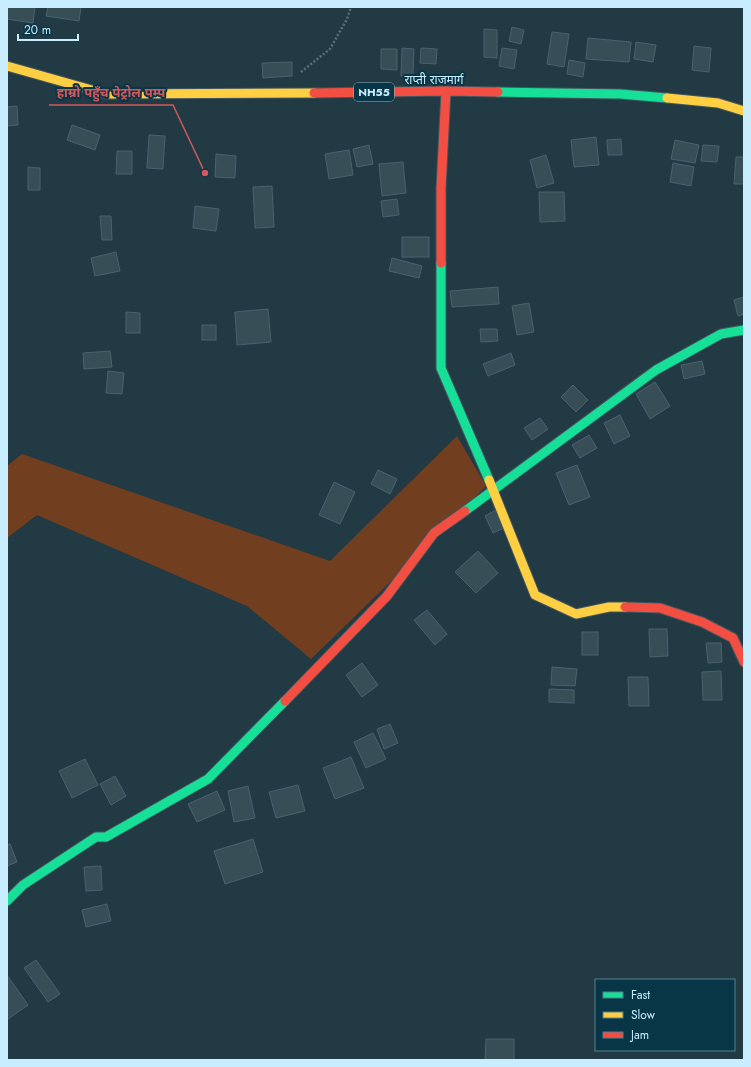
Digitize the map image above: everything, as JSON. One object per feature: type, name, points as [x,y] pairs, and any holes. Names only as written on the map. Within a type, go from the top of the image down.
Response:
[{"type":"street","name":"राप्ती राजमार्ग","points":[[7,66],[106,94],[277,94],[446,91],[620,94],[718,104],[744,111]]},
{"type":"street","points":[[446,91],[441,188],[440,368],[493,490],[536,595],[576,614],[609,607],[660,608],[702,622],[733,638],[744,662]]},
{"type":"street","points":[[7,901],[23,885],[96,837],[106,837],[208,779],[387,596],[434,533],[656,370],[721,334],[744,330]]},
{"type":"path","points":[[298,75],[330,48],[347,19],[352,7]]},
{"type":"shaded area","points":[[457,436],[486,486],[311,659],[247,606],[37,515],[7,538],[7,466],[22,454],[330,561]]},
{"type":"building","points":[[7,7],[35,7],[33,23],[7,19]]},
{"type":"building","points":[[48,7],[81,7],[79,21],[46,16]]},
{"type":"building","points":[[512,27],[524,30],[521,44],[509,41]]},
{"type":"building","points":[[484,29],[497,30],[497,58],[484,57]]},
{"type":"building","points":[[552,32],[569,34],[564,67],[547,64]]},
{"type":"building","points":[[588,38],[631,42],[629,62],[586,59]]},
{"type":"building","points":[[636,42],[656,45],[653,62],[634,59]]},
{"type":"building","points":[[694,46],[711,48],[709,72],[692,70]]},
{"type":"building","points":[[402,48],[414,49],[413,76],[401,76]]},
{"type":"building","points":[[421,48],[437,49],[436,64],[420,63]]},
{"type":"building","points":[[502,48],[517,50],[514,69],[499,66]]},
{"type":"building","points":[[381,49],[397,49],[397,70],[381,69]]},
{"type":"building","points":[[569,60],[585,63],[583,77],[567,74]]},
{"type":"building","points":[[292,62],[292,76],[263,78],[262,63]]},
{"type":"building","points":[[17,106],[18,125],[7,126],[7,107]]},
{"type":"building","points":[[72,125],[100,135],[95,150],[67,140]]},
{"type":"building","points":[[149,135],[165,136],[163,169],[147,168]]},
{"type":"building","points":[[596,137],[599,165],[574,167],[571,140]]},
{"type":"building","points":[[621,139],[622,155],[608,155],[607,140]]},
{"type":"building","points":[[675,140],[699,145],[695,163],[671,159]]},
{"type":"building","points":[[369,145],[373,164],[357,167],[353,149]]},
{"type":"building","points":[[703,145],[719,146],[717,162],[701,161]]},
{"type":"building","points":[[349,150],[353,175],[329,179],[325,154]]},
{"type":"building","points":[[117,151],[132,151],[132,174],[116,174]]},
{"type":"building","points":[[216,154],[236,156],[235,178],[215,177]]},
{"type":"building","points":[[546,155],[554,183],[537,188],[530,160]]},
{"type":"building","points":[[736,157],[744,157],[744,184],[734,184]]},
{"type":"building","points":[[403,162],[406,193],[382,196],[379,164]]},
{"type":"building","points":[[673,163],[694,167],[691,186],[670,182]]},
{"type":"building","points":[[28,167],[40,168],[40,190],[28,190]]},
{"type":"building","points":[[272,186],[274,227],[255,228],[253,187]]},
{"type":"building","points":[[539,192],[564,192],[565,221],[540,222]]},
{"type":"building","points":[[397,199],[399,215],[383,217],[381,201]]},
{"type":"building","points":[[195,206],[219,209],[216,231],[193,228]]},
{"type":"building","points":[[100,216],[111,216],[112,240],[102,240]]},
{"type":"building","points":[[402,237],[429,237],[429,257],[402,257]]},
{"type":"building","points":[[116,252],[120,271],[95,276],[91,258]]},
{"type":"building","points":[[392,258],[422,266],[419,278],[389,271]]},
{"type":"building","points":[[498,287],[499,304],[452,307],[450,291]]},
{"type":"building","points":[[744,297],[744,314],[738,316],[734,300]]},
{"type":"building","points":[[529,303],[534,332],[517,335],[512,306]]},
{"type":"building","points":[[268,309],[271,342],[237,345],[235,312]]},
{"type":"building","points":[[126,312],[140,313],[140,333],[126,333]]},
{"type":"building","points":[[202,325],[216,325],[216,340],[202,340]]},
{"type":"building","points":[[480,329],[497,329],[498,341],[481,342]]},
{"type":"building","points":[[110,351],[112,367],[84,369],[83,353]]},
{"type":"building","points":[[511,353],[515,365],[488,376],[483,364]]},
{"type":"building","points":[[702,361],[705,374],[684,379],[681,365]]},
{"type":"building","points":[[108,371],[124,373],[122,394],[106,393]]},
{"type":"building","points":[[655,382],[670,406],[650,419],[636,394]]},
{"type":"building","points":[[573,385],[588,400],[576,412],[561,397]]},
{"type":"building","points":[[620,415],[630,436],[614,444],[604,423]]},
{"type":"building","points":[[540,418],[548,429],[532,440],[524,428]]},
{"type":"building","points":[[589,435],[597,448],[580,458],[572,445]]},
{"type":"building","points":[[577,465],[590,497],[569,505],[556,473]]},
{"type":"building","points":[[378,470],[397,479],[390,494],[371,484]]},
{"type":"building","points":[[334,482],[355,492],[340,524],[319,515]]},
{"type":"building","points":[[496,510],[504,528],[493,533],[485,516]]},
{"type":"building","points":[[478,551],[498,573],[476,593],[455,572]]},
{"type":"building","points":[[427,610],[447,634],[435,645],[414,620]]},
{"type":"building","points":[[649,629],[667,629],[668,656],[650,657]]},
{"type":"building","points":[[582,632],[598,632],[598,655],[582,655]]},
{"type":"building","points":[[706,643],[721,643],[722,662],[708,663]]},
{"type":"building","points":[[362,663],[378,685],[362,697],[346,675]]},
{"type":"building","points":[[552,667],[577,669],[575,686],[551,685]]},
{"type":"building","points":[[721,671],[722,700],[703,700],[702,672]]},
{"type":"building","points":[[628,677],[648,677],[649,706],[629,706]]},
{"type":"building","points":[[549,689],[574,690],[574,703],[549,702]]},
{"type":"building","points":[[390,724],[398,743],[384,749],[377,729]]},
{"type":"building","points":[[373,733],[386,759],[366,768],[354,742]]},
{"type":"building","points":[[351,757],[364,788],[335,799],[323,768]]},
{"type":"building","points":[[85,759],[98,785],[72,798],[59,771]]},
{"type":"building","points":[[115,776],[126,796],[111,805],[100,784]]},
{"type":"building","points":[[298,785],[305,811],[276,818],[269,792]]},
{"type":"building","points":[[248,786],[255,818],[234,822],[228,791]]},
{"type":"building","points":[[217,791],[225,810],[197,822],[188,804]]},
{"type":"building","points":[[253,839],[263,872],[225,884],[214,851]]},
{"type":"building","points":[[10,844],[17,862],[7,866],[7,845]]},
{"type":"building","points":[[101,866],[102,890],[86,891],[84,867]]},
{"type":"building","points":[[107,904],[111,921],[86,927],[82,910]]},
{"type":"building","points":[[36,960],[60,994],[48,1002],[24,968]]},
{"type":"building","points":[[7,975],[28,1005],[8,1019],[7,1018]]},
{"type":"building","points":[[486,1039],[514,1039],[514,1060],[485,1060]]},
{"type":"traffic: fast","points":[[498,92],[620,94],[667,98]]},
{"type":"traffic: fast","points":[[441,263],[441,368],[489,480]]},
{"type":"traffic: fast","points":[[465,511],[656,370],[721,334],[744,330]]},
{"type":"traffic: fast","points":[[7,901],[23,885],[96,837],[106,837],[208,779],[285,701]]},
{"type":"traffic: slow","points":[[7,66],[106,94],[314,93]]},
{"type":"traffic: slow","points":[[667,98],[718,103],[744,111]]},
{"type":"traffic: slow","points":[[489,480],[535,595],[576,614],[609,607],[625,607]]},
{"type":"traffic: jam","points":[[441,263],[441,188],[446,91]]},
{"type":"traffic: jam","points":[[314,93],[446,91],[498,92]]},
{"type":"traffic: jam","points":[[285,701],[387,596],[434,533],[465,511]]},
{"type":"traffic: jam","points":[[625,607],[660,608],[702,622],[733,638],[744,662]]},
{"type":"place","name":"हाम्रो पहुँच पेट्रोल पम्प","points":[[205,173]]}]
